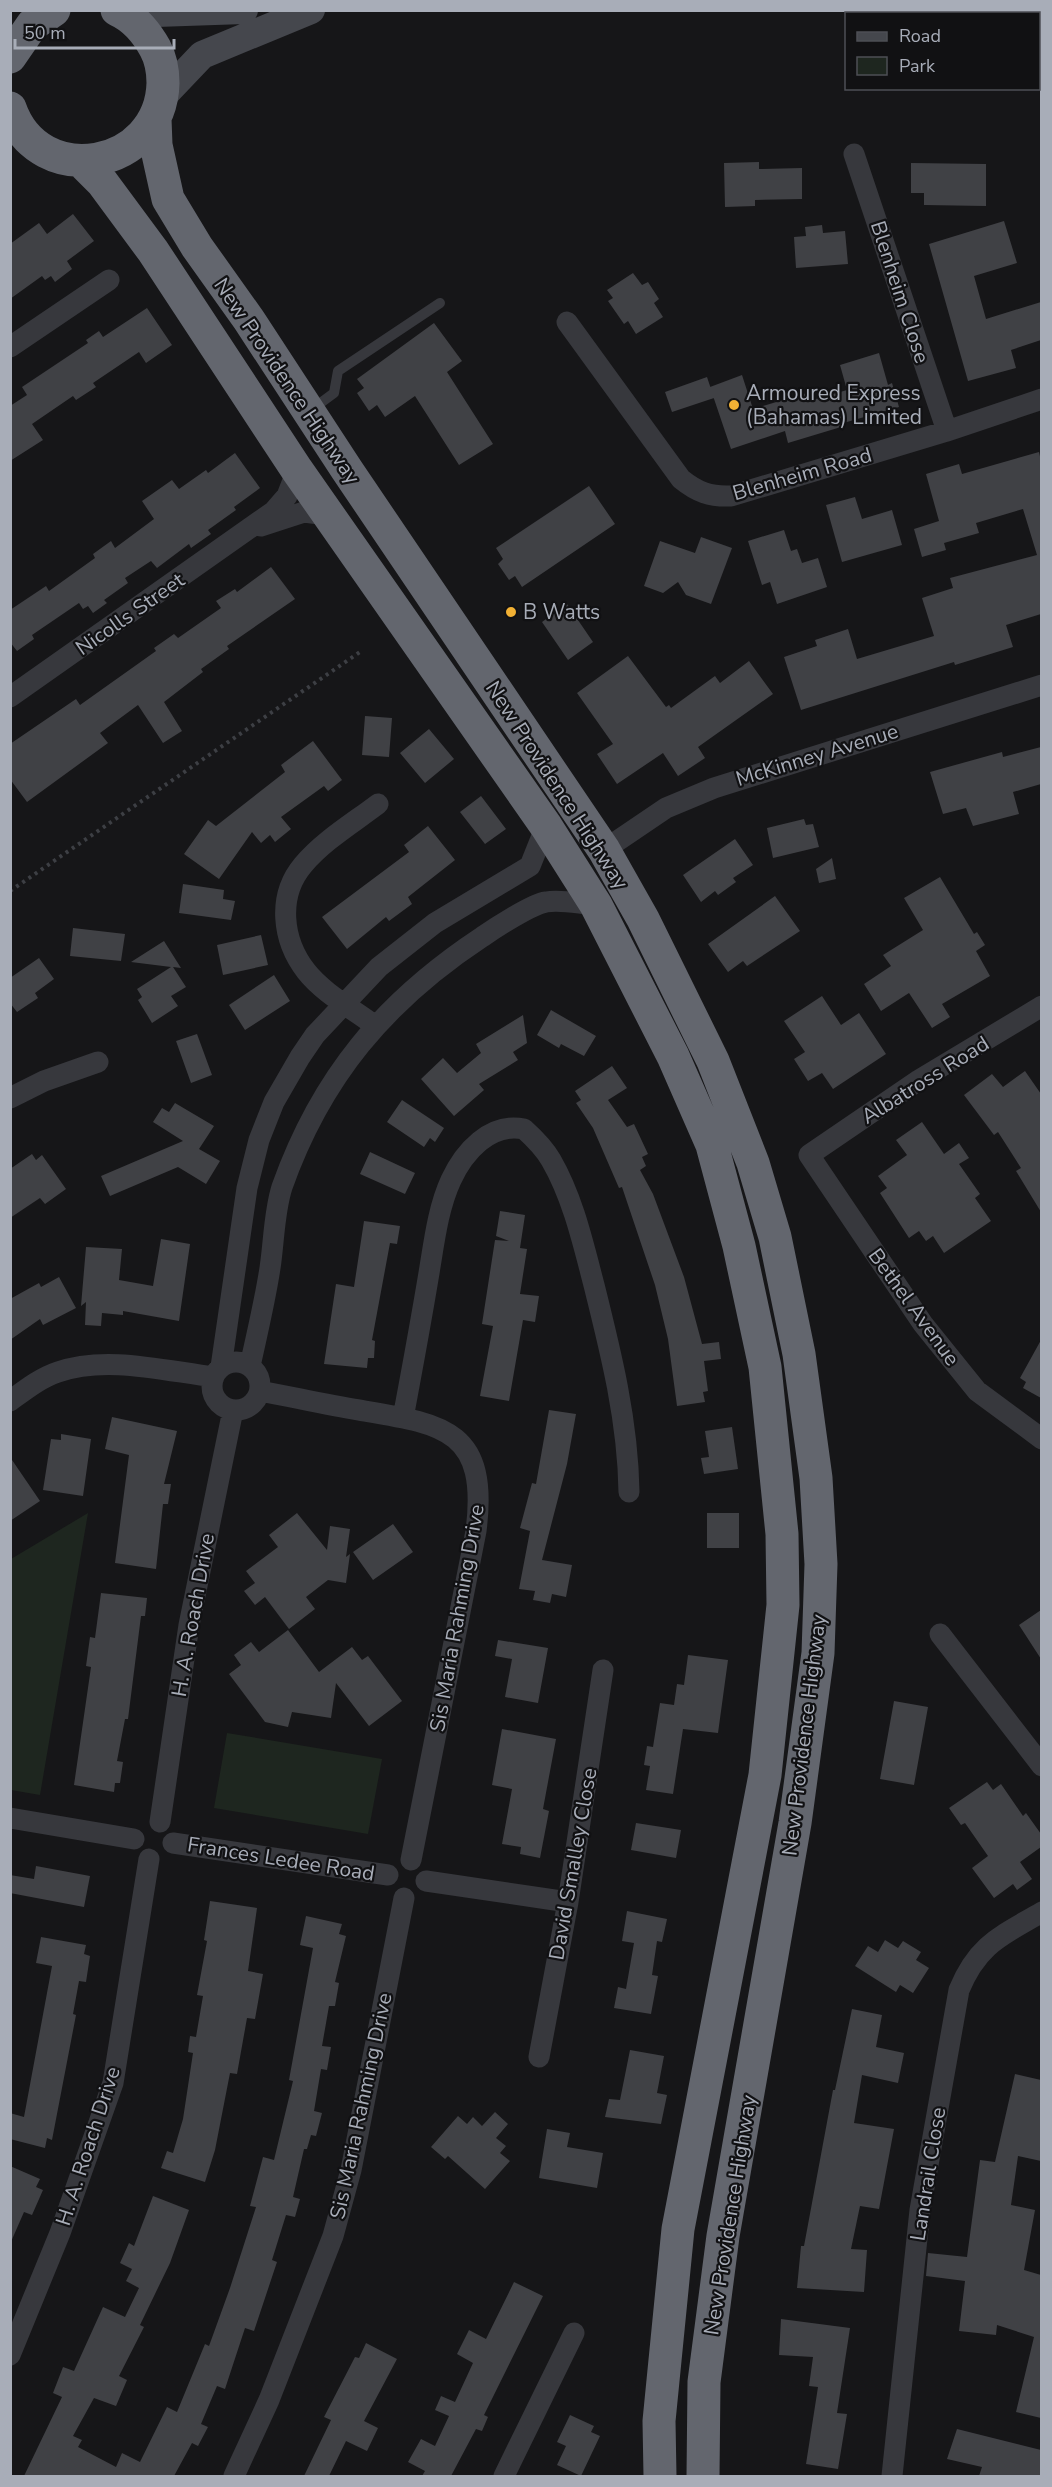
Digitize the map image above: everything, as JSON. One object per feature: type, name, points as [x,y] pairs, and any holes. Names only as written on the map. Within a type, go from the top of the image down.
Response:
[{"type":"highway","points":[[10,57],[32,24],[54,10]]},
{"type":"highway","name":"New Providence Highway","points":[[122,13],[146,32],[158,52],[163,72],[156,145],[168,199],[197,247],[249,320],[308,412],[604,850],[684,998],[713,1061],[753,1163],[775,1237],[799,1354],[820,1521],[821,1608],[809,1732],[723,2236],[704,2382],[704,2476]]},
{"type":"highway","points":[[10,150],[49,154],[82,162],[120,152],[140,138],[159,107]]},
{"type":"highway","points":[[10,108],[23,132],[49,154]]},
{"type":"highway","name":"New Providence Highway","points":[[82,162],[102,182],[153,252],[327,515],[546,826],[596,905],[673,1056],[712,1145],[740,1246],[765,1367],[782,1534],[780,1638],[765,1775],[678,2229],[659,2421],[660,2476]]},
{"type":"main road","points":[[122,13],[243,10]]},
{"type":"main road","points":[[159,107],[202,55],[310,10]]},
{"type":"street","name":"Blenheim Close","points":[[854,154],[947,431]]},
{"type":"street","points":[[10,347],[110,280]]},
{"type":"street","name":"Blenheim Road","points":[[567,322],[681,479],[704,494],[731,496],[947,431],[1041,399]]},
{"type":"street","points":[[249,531],[287,496],[297,470]]},
{"type":"street","points":[[249,531],[304,512],[327,515]]},
{"type":"street","name":"Nicolls Street","points":[[10,696],[249,531]]},
{"type":"street","name":"McKinney Avenue","points":[[604,850],[666,808],[714,788],[1041,685]]},
{"type":"street","points":[[374,1025],[310,975],[296,953],[285,916],[286,896],[294,876],[304,864],[378,804]]},
{"type":"street","points":[[10,1401],[32,1385],[57,1372],[86,1365],[218,1372],[240,1362],[250,1366],[259,1377],[260,1390],[250,1406],[233,1410],[215,1398],[212,1384],[218,1372],[247,1188],[259,1140],[274,1102],[300,1057],[344,1002],[378,968],[435,923],[530,866],[546,826]]},
{"type":"street","points":[[250,1366],[270,1269],[281,1191],[300,1141],[322,1098],[374,1025],[414,986],[495,928],[545,902],[596,905]]},
{"type":"street","name":"Albatross Road","points":[[809,1155],[919,1080],[1038,1014]]},
{"type":"street","points":[[10,1098],[44,1081],[98,1062]]},
{"type":"street","points":[[403,1418],[438,1226],[451,1181],[463,1161],[485,1136],[500,1129],[524,1129],[551,1161],[575,1216],[623,1412],[628,1445],[629,1491]]},
{"type":"street","name":"Bethel Avenue","points":[[809,1155],[923,1324],[977,1391],[1041,1439]]},
{"type":"street","name":"Sis Maria Rahming Drive","points":[[260,1390],[440,1427],[466,1450],[479,1491],[476,1531],[411,1860]]},
{"type":"street","name":"H. A. Roach Drive","points":[[160,1822],[189,1625],[233,1410]]},
{"type":"street","points":[[940,1634],[1041,1766]]},
{"type":"street","name":"David Smalley Close","points":[[539,2057],[568,1902],[603,1670]]},
{"type":"street","points":[[10,1818],[134,1839]]},
{"type":"street","points":[[146,1822],[160,1822],[171,1830],[173,1843],[168,1854],[149,1859],[138,1852],[134,1839],[140,1826],[146,1822]]},
{"type":"street","name":"Frances Ledee Road","points":[[173,1843],[388,1875]]},
{"type":"street","name":"H. A. Roach Drive","points":[[10,2355],[67,2213],[113,2083],[149,1859]]},
{"type":"street","points":[[411,1860],[423,1868],[426,1881],[418,1894],[404,1898],[390,1887],[388,1875],[398,1861],[411,1860]]},
{"type":"street","points":[[426,1881],[568,1902]]},
{"type":"street","name":"Sis Maria Rahming Drive","points":[[234,2476],[269,2400],[333,2236],[351,2170],[404,1898]]},
{"type":"street","name":"Landrail Close","points":[[892,2476],[920,2210],[959,1990],[968,1969],[986,1946],[1041,1912]]},
{"type":"street","points":[[504,2476],[574,2333]]},
{"type":"lane","points":[[308,412],[334,393],[339,371],[440,303]]},
{"type":"path","points":[[10,891],[360,652]]},
{"type":"green space","points":[[88,1513],[40,1795],[11,1790],[11,1559]]},
{"type":"green space","points":[[227,1733],[382,1759],[368,1834],[214,1808]]},
{"type":"building","points":[[759,162],[759,169],[802,168],[802,199],[755,200],[755,206],[725,207],[724,163]]},
{"type":"building","points":[[911,163],[986,164],[986,206],[924,205],[924,193],[911,193]]},
{"type":"building","points":[[73,214],[94,241],[67,261],[72,269],[55,282],[51,276],[45,280],[42,276],[10,299],[10,244],[39,223],[47,234]]},
{"type":"building","points":[[1004,221],[1017,263],[974,276],[986,319],[1041,302],[1041,340],[1011,350],[1016,368],[968,381],[929,244]]},
{"type":"building","points":[[822,225],[823,233],[845,231],[848,264],[796,268],[794,237],[806,236],[805,227]]},
{"type":"building","points":[[633,273],[642,285],[648,282],[659,299],[654,303],[663,317],[636,334],[628,321],[624,324],[608,301],[613,298],[607,290]]},
{"type":"building","points":[[147,308],[172,345],[146,363],[139,352],[93,383],[96,387],[76,400],[73,396],[32,424],[43,440],[10,461],[10,406],[27,395],[22,387],[88,343],[86,340],[99,331],[103,337]]},
{"type":"building","points":[[434,323],[462,361],[447,372],[493,444],[459,465],[415,396],[385,417],[377,405],[369,411],[357,393],[364,388],[357,379]]},
{"type":"building","points":[[879,353],[888,385],[892,383],[899,407],[840,424],[841,427],[788,443],[785,431],[731,449],[710,387],[742,375],[753,409],[807,393],[809,401],[847,390],[840,365]]},
{"type":"building","points":[[707,377],[714,398],[672,412],[665,392]]},
{"type":"building","points":[[1039,452],[1041,461],[1041,614],[1006,625],[1013,647],[955,665],[954,662],[801,710],[784,657],[817,646],[815,640],[848,629],[857,659],[934,636],[922,598],[953,588],[950,578],[1037,555],[1023,509],[976,523],[979,533],[944,543],[946,550],[922,557],[914,529],[939,521],[926,474],[959,464],[962,474]]},
{"type":"building","points":[[235,453],[260,488],[234,507],[236,510],[208,530],[211,534],[191,548],[189,544],[157,568],[151,561],[125,578],[128,583],[104,600],[107,603],[93,613],[88,606],[83,609],[79,603],[32,635],[34,639],[17,651],[10,642],[10,610],[46,586],[49,591],[95,558],[93,554],[111,541],[115,548],[154,519],[142,501],[172,480],[179,489],[206,470],[208,473]]},
{"type":"building","points":[[589,486],[615,524],[522,587],[515,576],[509,580],[498,564],[503,559],[496,548]]},
{"type":"building","points":[[855,497],[862,519],[892,510],[902,545],[842,562],[826,505]]},
{"type":"building","points":[[784,530],[791,551],[797,549],[802,563],[818,558],[827,587],[777,604],[770,582],[762,585],[748,541]]},
{"type":"building","points":[[701,537],[732,548],[711,604],[686,595],[678,582],[663,593],[644,586],[660,541],[695,553]]},
{"type":"building","points":[[271,567],[295,599],[227,646],[229,649],[201,669],[203,672],[164,702],[182,731],[163,743],[138,705],[100,733],[108,743],[27,802],[10,779],[10,744],[76,699],[80,705],[156,651],[154,648],[174,634],[178,638],[221,608],[216,601],[235,589],[237,592]]},
{"type":"building","points":[[567,604],[593,642],[568,660],[542,622]]},
{"type":"building","points":[[628,656],[666,707],[669,705],[671,708],[715,676],[720,683],[749,661],[773,694],[698,747],[705,758],[678,776],[663,753],[617,784],[597,754],[613,744],[577,693]]},
{"type":"building","points":[[365,716],[392,718],[389,757],[362,755]]},
{"type":"building","points":[[429,729],[454,759],[425,783],[400,753]]},
{"type":"building","points":[[313,741],[342,780],[328,791],[324,786],[281,817],[291,829],[275,842],[270,835],[261,843],[252,832],[219,879],[184,854],[208,820],[216,826],[285,772],[281,765]]},
{"type":"building","points":[[1041,747],[1041,784],[1013,792],[1019,814],[973,826],[966,808],[943,814],[930,772],[1002,752],[1003,757]]},
{"type":"building","points":[[481,796],[506,829],[485,844],[460,812]]},
{"type":"building","points":[[804,819],[806,825],[813,824],[819,847],[773,858],[767,828]]},
{"type":"building","points":[[428,826],[455,860],[408,897],[412,904],[389,921],[386,917],[347,949],[322,917],[409,852],[404,845]]},
{"type":"building","points":[[735,839],[753,865],[733,878],[736,882],[718,895],[715,891],[701,902],[683,875]]},
{"type":"building","points":[[832,858],[836,879],[819,883],[816,869]]},
{"type":"building","points":[[940,877],[974,934],[977,932],[985,945],[976,951],[990,976],[942,1004],[950,1017],[932,1028],[909,993],[881,1011],[864,984],[891,966],[883,955],[923,930],[904,898]]},
{"type":"building","points":[[183,884],[224,890],[223,899],[235,901],[231,920],[179,913]]},
{"type":"building","points":[[775,896],[800,931],[747,966],[743,961],[728,972],[708,944]]},
{"type":"building","points":[[73,928],[125,934],[121,961],[70,956]]},
{"type":"building","points":[[261,935],[268,965],[223,975],[217,945]]},
{"type":"building","points":[[164,941],[181,968],[173,967],[186,987],[171,996],[178,1006],[152,1023],[138,1000],[142,997],[137,989],[171,967],[131,962]]},
{"type":"building","points":[[39,958],[54,979],[35,993],[38,998],[17,1012],[10,1003],[10,978]]},
{"type":"building","points":[[274,975],[290,1001],[245,1030],[229,1005]]},
{"type":"building","points":[[822,996],[841,1025],[859,1013],[886,1054],[833,1089],[822,1073],[808,1081],[794,1059],[805,1052],[784,1021]]},
{"type":"building","points":[[551,1010],[596,1036],[584,1056],[561,1044],[559,1048],[537,1035]]},
{"type":"building","points":[[523,1015],[527,1043],[513,1052],[518,1060],[479,1084],[484,1090],[454,1116],[421,1079],[443,1058],[457,1073],[481,1053],[476,1044]]},
{"type":"building","points":[[197,1034],[212,1075],[191,1083],[176,1041]]},
{"type":"building","points":[[612,1066],[627,1088],[608,1100],[627,1127],[634,1124],[648,1154],[642,1157],[646,1166],[640,1170],[653,1194],[684,1277],[702,1344],[719,1342],[721,1359],[704,1361],[708,1391],[703,1392],[705,1402],[677,1406],[668,1339],[655,1285],[622,1187],[619,1188],[593,1128],[576,1103],[581,1100],[575,1091]]},
{"type":"building","points":[[1025,1071],[1041,1094],[1041,1212],[1016,1171],[1021,1168],[998,1132],[994,1135],[964,1095],[992,1074],[1003,1087]]},
{"type":"building","points":[[402,1100],[444,1128],[435,1142],[430,1138],[424,1147],[387,1122]]},
{"type":"building","points":[[175,1103],[214,1126],[199,1149],[220,1161],[206,1184],[178,1167],[110,1196],[101,1176],[183,1141],[153,1122],[162,1108],[169,1112]]},
{"type":"building","points":[[922,1122],[944,1154],[959,1143],[969,1158],[959,1164],[980,1194],[975,1198],[991,1221],[944,1253],[933,1236],[926,1241],[919,1231],[909,1238],[880,1193],[887,1188],[878,1176],[907,1155],[896,1140]]},
{"type":"building","points":[[370,1152],[415,1173],[405,1194],[360,1174]]},
{"type":"building","points":[[32,1154],[36,1160],[42,1155],[66,1189],[45,1204],[40,1198],[10,1218],[10,1169]]},
{"type":"building","points":[[500,1211],[525,1215],[520,1248],[527,1249],[520,1294],[539,1296],[535,1322],[523,1320],[509,1401],[480,1396],[493,1326],[482,1324],[495,1240],[509,1241],[496,1236]]},
{"type":"building","points":[[364,1221],[400,1226],[397,1244],[390,1243],[372,1340],[375,1341],[374,1358],[368,1358],[367,1368],[324,1364],[336,1284],[354,1287]]},
{"type":"building","points":[[161,1239],[190,1244],[179,1321],[123,1311],[123,1315],[102,1313],[101,1326],[85,1325],[86,1302],[81,1306],[86,1247],[122,1249],[119,1280],[153,1286]]},
{"type":"building","points":[[59,1277],[76,1308],[43,1325],[40,1319],[10,1340],[10,1299],[39,1283],[41,1287]]},
{"type":"building","points":[[1041,1340],[1041,1398],[1023,1388],[1026,1382],[1020,1378]]},
{"type":"building","points":[[549,1410],[576,1414],[567,1464],[542,1560],[572,1565],[566,1597],[552,1594],[550,1603],[533,1600],[535,1591],[519,1589],[530,1531],[520,1528],[532,1483],[536,1484]]},
{"type":"building","points":[[112,1417],[177,1431],[164,1484],[171,1484],[168,1504],[163,1504],[156,1569],[115,1563],[129,1455],[105,1449]]},
{"type":"building","points":[[732,1427],[738,1469],[704,1474],[701,1458],[709,1457],[705,1431]]},
{"type":"building","points":[[61,1434],[91,1439],[83,1496],[43,1490],[51,1439],[61,1440]]},
{"type":"building","points":[[10,1457],[40,1501],[10,1521]]},
{"type":"building","points":[[297,1513],[327,1550],[330,1526],[350,1529],[346,1557],[350,1554],[346,1583],[328,1580],[306,1597],[315,1609],[289,1629],[265,1597],[255,1605],[244,1591],[255,1583],[246,1571],[278,1547],[269,1535]]},
{"type":"building","points":[[707,1513],[739,1513],[739,1548],[707,1548]]},
{"type":"building","points":[[393,1524],[413,1552],[373,1580],[353,1552]]},
{"type":"building","points":[[101,1593],[147,1598],[145,1616],[141,1616],[128,1719],[125,1719],[117,1761],[123,1762],[120,1783],[115,1783],[114,1792],[74,1785],[91,1667],[86,1666],[90,1637],[95,1638]]},
{"type":"building","points":[[1041,1610],[1041,1659],[1019,1625]]},
{"type":"building","points":[[288,1630],[319,1672],[352,1647],[362,1660],[368,1656],[402,1701],[369,1726],[336,1683],[331,1718],[292,1712],[288,1727],[265,1722],[229,1674],[241,1665],[234,1655],[251,1642],[259,1652]]},
{"type":"building","points":[[498,1640],[548,1648],[538,1703],[505,1697],[512,1659],[495,1656]]},
{"type":"building","points":[[688,1655],[728,1660],[718,1733],[683,1729],[673,1794],[646,1790],[650,1766],[644,1765],[647,1746],[653,1747],[660,1703],[674,1705],[677,1684],[684,1685]]},
{"type":"building","points":[[894,1701],[928,1707],[914,1785],[880,1779]]},
{"type":"building","points":[[502,1729],[556,1739],[543,1809],[549,1811],[540,1858],[520,1854],[521,1847],[502,1844],[512,1789],[492,1785]]},
{"type":"building","points":[[987,1782],[993,1790],[1001,1784],[1023,1816],[1026,1813],[1041,1834],[1041,1847],[1020,1862],[1032,1879],[1017,1890],[1013,1884],[994,1898],[972,1868],[988,1856],[965,1823],[961,1825],[949,1808]]},
{"type":"building","points":[[636,1823],[681,1830],[676,1858],[631,1850]]},
{"type":"building","points":[[36,1866],[90,1876],[84,1907],[10,1893],[10,1875],[34,1879]]},
{"type":"building","points":[[210,1901],[257,1908],[248,1971],[263,1974],[255,2019],[247,2018],[237,2074],[230,2073],[215,2150],[205,2182],[161,2168],[167,2151],[173,2153],[183,2119],[193,2053],[188,2052],[190,2036],[196,2037],[203,1996],[197,1995],[207,1941],[204,1940]]},
{"type":"building","points":[[627,1911],[667,1919],[662,1942],[657,1941],[652,1975],[658,1976],[651,2014],[614,2008],[618,1987],[626,1989],[634,1943],[622,1941]]},
{"type":"building","points":[[306,1916],[342,1924],[339,1934],[346,1936],[335,1982],[339,1983],[335,2006],[329,2006],[322,2046],[331,2047],[327,2070],[321,2069],[314,2111],[322,2113],[316,2136],[311,2135],[307,2149],[304,2149],[293,2197],[300,2199],[295,2217],[286,2215],[272,2260],[277,2262],[254,2331],[245,2328],[225,2389],[217,2386],[201,2424],[208,2427],[198,2446],[192,2443],[174,2476],[24,2476],[62,2397],[53,2393],[63,2367],[74,2371],[103,2307],[125,2317],[139,2288],[126,2281],[132,2269],[120,2263],[129,2243],[134,2246],[153,2196],[189,2210],[170,2263],[140,2325],[144,2327],[119,2376],[127,2380],[116,2406],[94,2398],[73,2436],[82,2440],[78,2447],[116,2467],[122,2453],[140,2462],[167,2407],[177,2412],[205,2344],[209,2346],[230,2288],[256,2207],[250,2206],[263,2157],[274,2160],[293,2081],[289,2080],[313,1948],[300,1945]]},
{"type":"building","points":[[41,1937],[86,1945],[84,1954],[90,1956],[86,1982],[79,1981],[73,2014],[76,2015],[52,2140],[47,2138],[45,2148],[10,2139],[10,2113],[24,2117],[52,1966],[36,1963]]},
{"type":"building","points":[[885,1940],[898,1948],[903,1941],[921,1952],[916,1960],[929,1968],[913,1993],[900,1985],[896,1992],[855,1966],[868,1946],[878,1952]]},
{"type":"building","points":[[852,2009],[882,2015],[876,2047],[904,2053],[898,2083],[862,2075],[854,2123],[894,2129],[879,2209],[860,2206],[851,2249],[867,2250],[864,2292],[797,2288],[801,2246],[804,2246],[833,2090],[835,2090]]},
{"type":"building","points":[[630,2050],[664,2056],[657,2093],[667,2095],[661,2124],[605,2117],[609,2099],[620,2100]]},
{"type":"building","points":[[1015,2074],[1041,2080],[1041,2161],[1018,2156],[1011,2205],[1035,2210],[1024,2270],[1041,2275],[1041,2418],[1016,2412],[1034,2337],[997,2325],[996,2335],[959,2331],[965,2281],[926,2276],[928,2253],[967,2257],[980,2160],[995,2162]]},
{"type":"building","points":[[495,2112],[508,2124],[496,2138],[506,2146],[500,2153],[510,2161],[485,2189],[448,2156],[445,2159],[431,2147],[458,2116],[467,2124],[473,2117],[482,2126]]},
{"type":"building","points":[[547,2129],[570,2133],[567,2147],[603,2153],[597,2188],[539,2178]]},
{"type":"building","points":[[10,2166],[40,2179],[36,2187],[43,2190],[32,2215],[24,2212],[10,2244]]},
{"type":"building","points":[[514,2282],[543,2296],[484,2415],[488,2417],[482,2431],[476,2429],[451,2476],[422,2476],[425,2471],[408,2462],[421,2439],[435,2446],[449,2416],[435,2410],[441,2396],[455,2402],[473,2363],[457,2354],[469,2330],[486,2339]]},
{"type":"building","points":[[781,2319],[850,2328],[837,2413],[847,2414],[838,2469],[806,2464],[818,2387],[809,2386],[813,2357],[779,2355]]},
{"type":"building","points":[[366,2343],[397,2359],[364,2421],[378,2428],[367,2451],[346,2441],[329,2476],[304,2476],[331,2420],[324,2417],[355,2357],[359,2358]]},
{"type":"building","points":[[570,2415],[594,2426],[591,2432],[600,2436],[581,2476],[557,2465],[566,2446],[557,2442]]},
{"type":"building","points":[[957,2429],[1041,2450],[1041,2476],[979,2476],[982,2467],[947,2459]]},
{"type":"place","name":"Armoured Express (Bahamas) Limited","points":[[734,405]]},
{"type":"place","name":"B Watts","points":[[511,612]]}]
